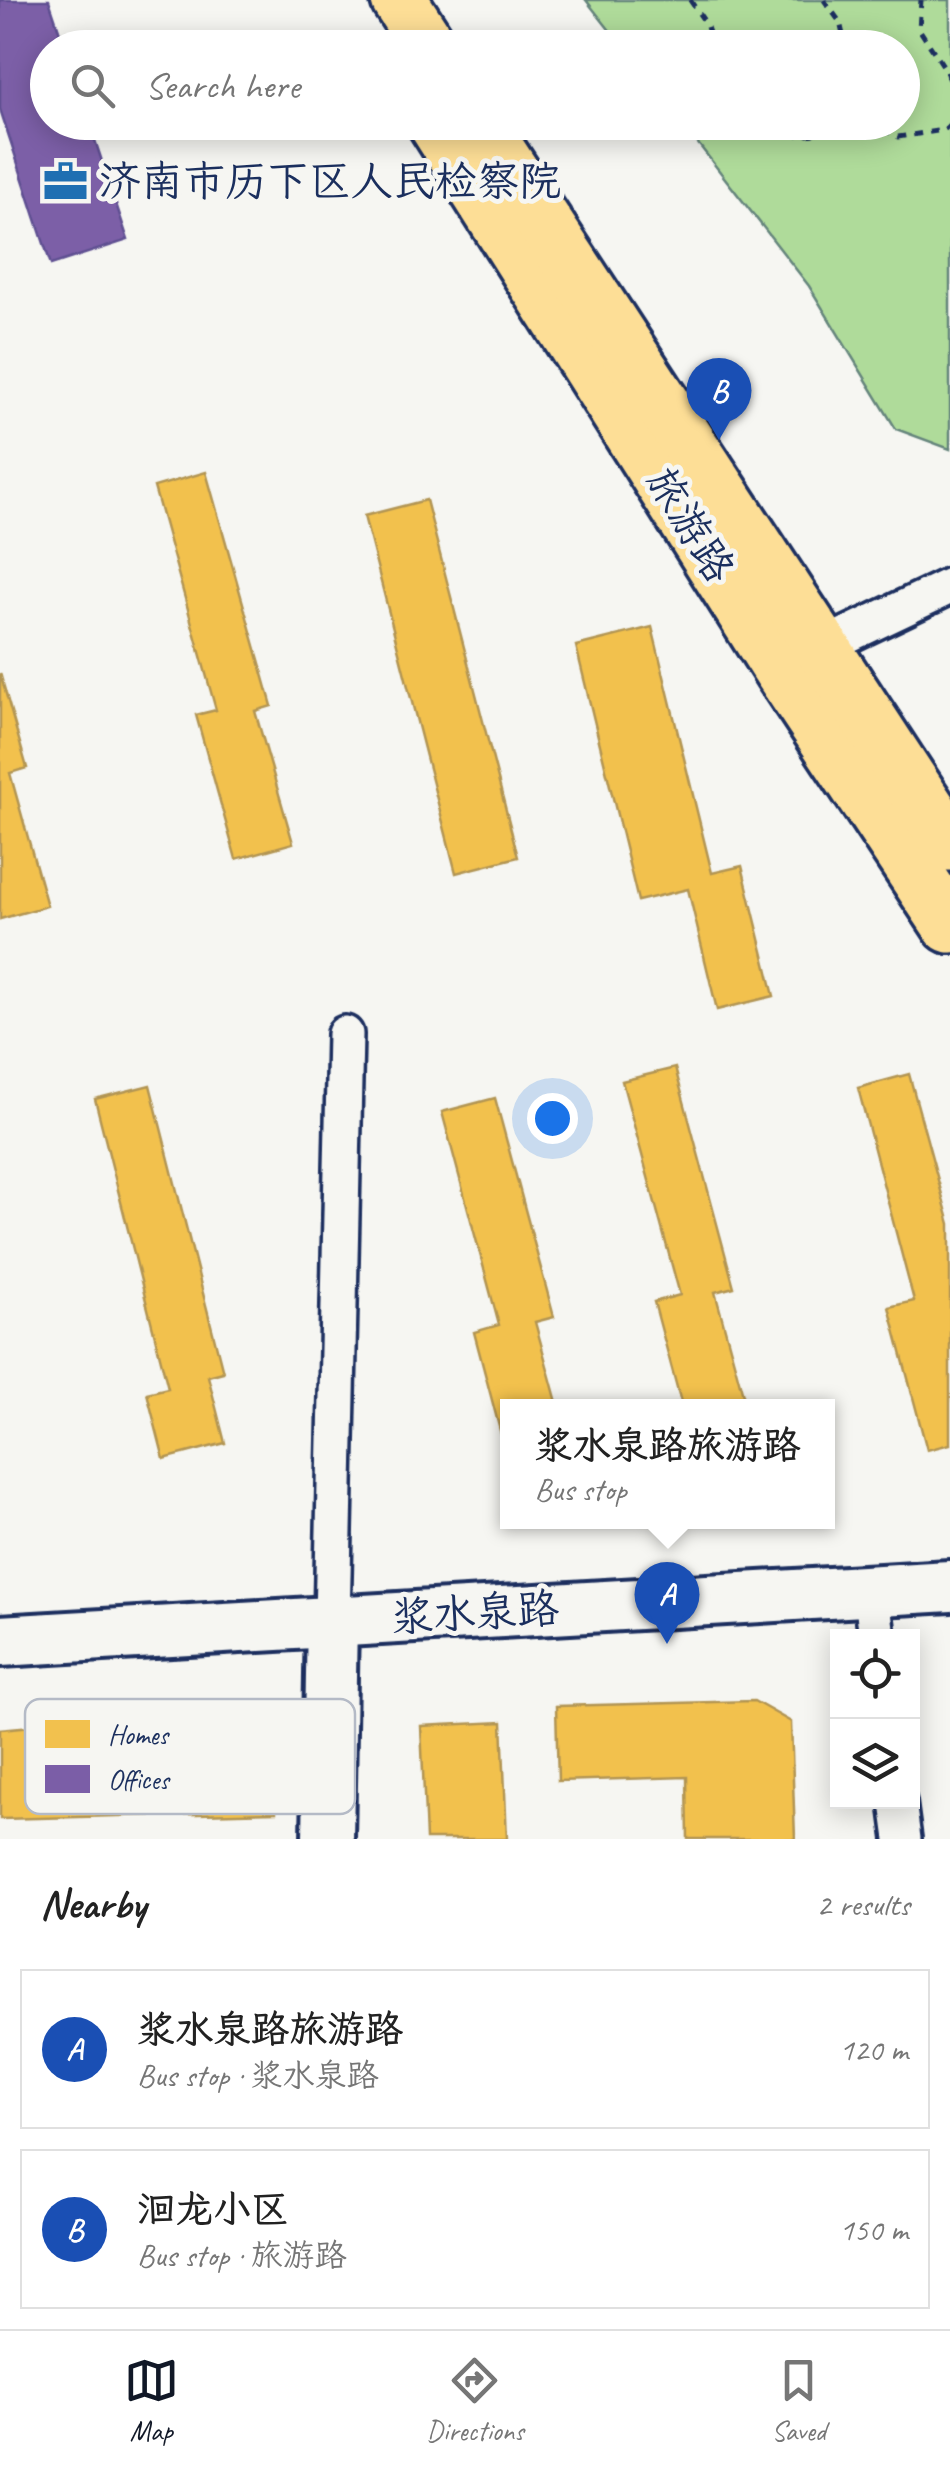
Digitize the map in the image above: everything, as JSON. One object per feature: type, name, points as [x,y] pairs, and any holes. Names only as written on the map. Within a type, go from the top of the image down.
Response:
[{"type":"main road","points":[[358,0],[377,30]]},
{"type":"main road","points":[[399,0],[418,30]]},
{"type":"main road","name":"旅游路","points":[[447,140],[801,658],[950,844]]},
{"type":"main road","name":"旅游路","points":[[490,140],[801,658],[950,924]]},
{"type":"main road","name":"浆水泉路","points":[[0,1641],[332,1622],[874,1613],[950,1586]]},
{"type":"main road","points":[[331,1699],[332,1622]]},
{"type":"main road","points":[[328,1814],[328,1839]]},
{"type":"street","points":[[801,658],[950,586]]},
{"type":"street","points":[[332,1622],[345,1034]]},
{"type":"street","points":[[899,1809],[903,1839]]},
{"type":"path","points":[[690,0],[708,30]]},
{"type":"path","points":[[824,0],[842,30]]},
{"type":"path","points":[[920,30],[921,0]]},
{"type":"path","points":[[920,31],[946,70],[950,85]]},
{"type":"path","points":[[920,134],[944,130],[950,124]]},
{"type":"green space","points":[[586,0],[950,0],[950,449],[896,429],[809,286],[695,140],[920,140],[920,30],[610,30]]},
{"type":"building: Homes","points":[[206,472],[272,706],[255,711],[293,843],[236,859],[196,715],[216,710],[154,487]]},
{"type":"building: Homes","points":[[426,500],[518,857],[456,873],[364,516]]},
{"type":"building: Homes","points":[[652,627],[712,873],[742,866],[774,996],[717,1010],[688,889],[638,901],[576,646]]},
{"type":"building: Homes","points":[[0,673],[27,768],[10,773],[47,906],[0,919]]},
{"type":"building: Homes","points":[[675,1068],[734,1287],[715,1292],[744,1399],[680,1399],[654,1302],[680,1295],[622,1081]]},
{"type":"building: Homes","points":[[909,1074],[950,1224],[950,1444],[927,1450],[889,1307],[914,1301],[858,1088]]},
{"type":"building: Homes","points":[[150,1085],[223,1372],[208,1376],[225,1443],[164,1459],[147,1393],[168,1388],[95,1099]]},
{"type":"building: Homes","points":[[495,1098],[554,1317],[535,1322],[556,1399],[500,1399],[500,1430],[474,1332],[499,1325],[442,1112]]},
{"type":"building: Homes","points":[[754,1701],[791,1722],[795,1839],[688,1839],[687,1777],[558,1781],[556,1706]]},
{"type":"building: Homes","points":[[502,1722],[507,1839],[426,1839],[421,1726]]},
{"type":"building: Homes","points":[[25,1727],[25,1814],[197,1814],[0,1819],[0,1729]]},
{"type":"building: Offices","name":"济南市历下区人民检察院","points":[[0,0],[49,0],[59,30],[30,30],[30,140],[95,140],[128,240],[51,265],[0,109]]},
{"type":"place","name":"济南市历下区人民检察院","points":[[66,181]]},
{"type":"place","name":"洄龙小区","points":[[719,440]]},
{"type":"place","name":"浆水泉路旅游路","points":[[667,1644]]}]
